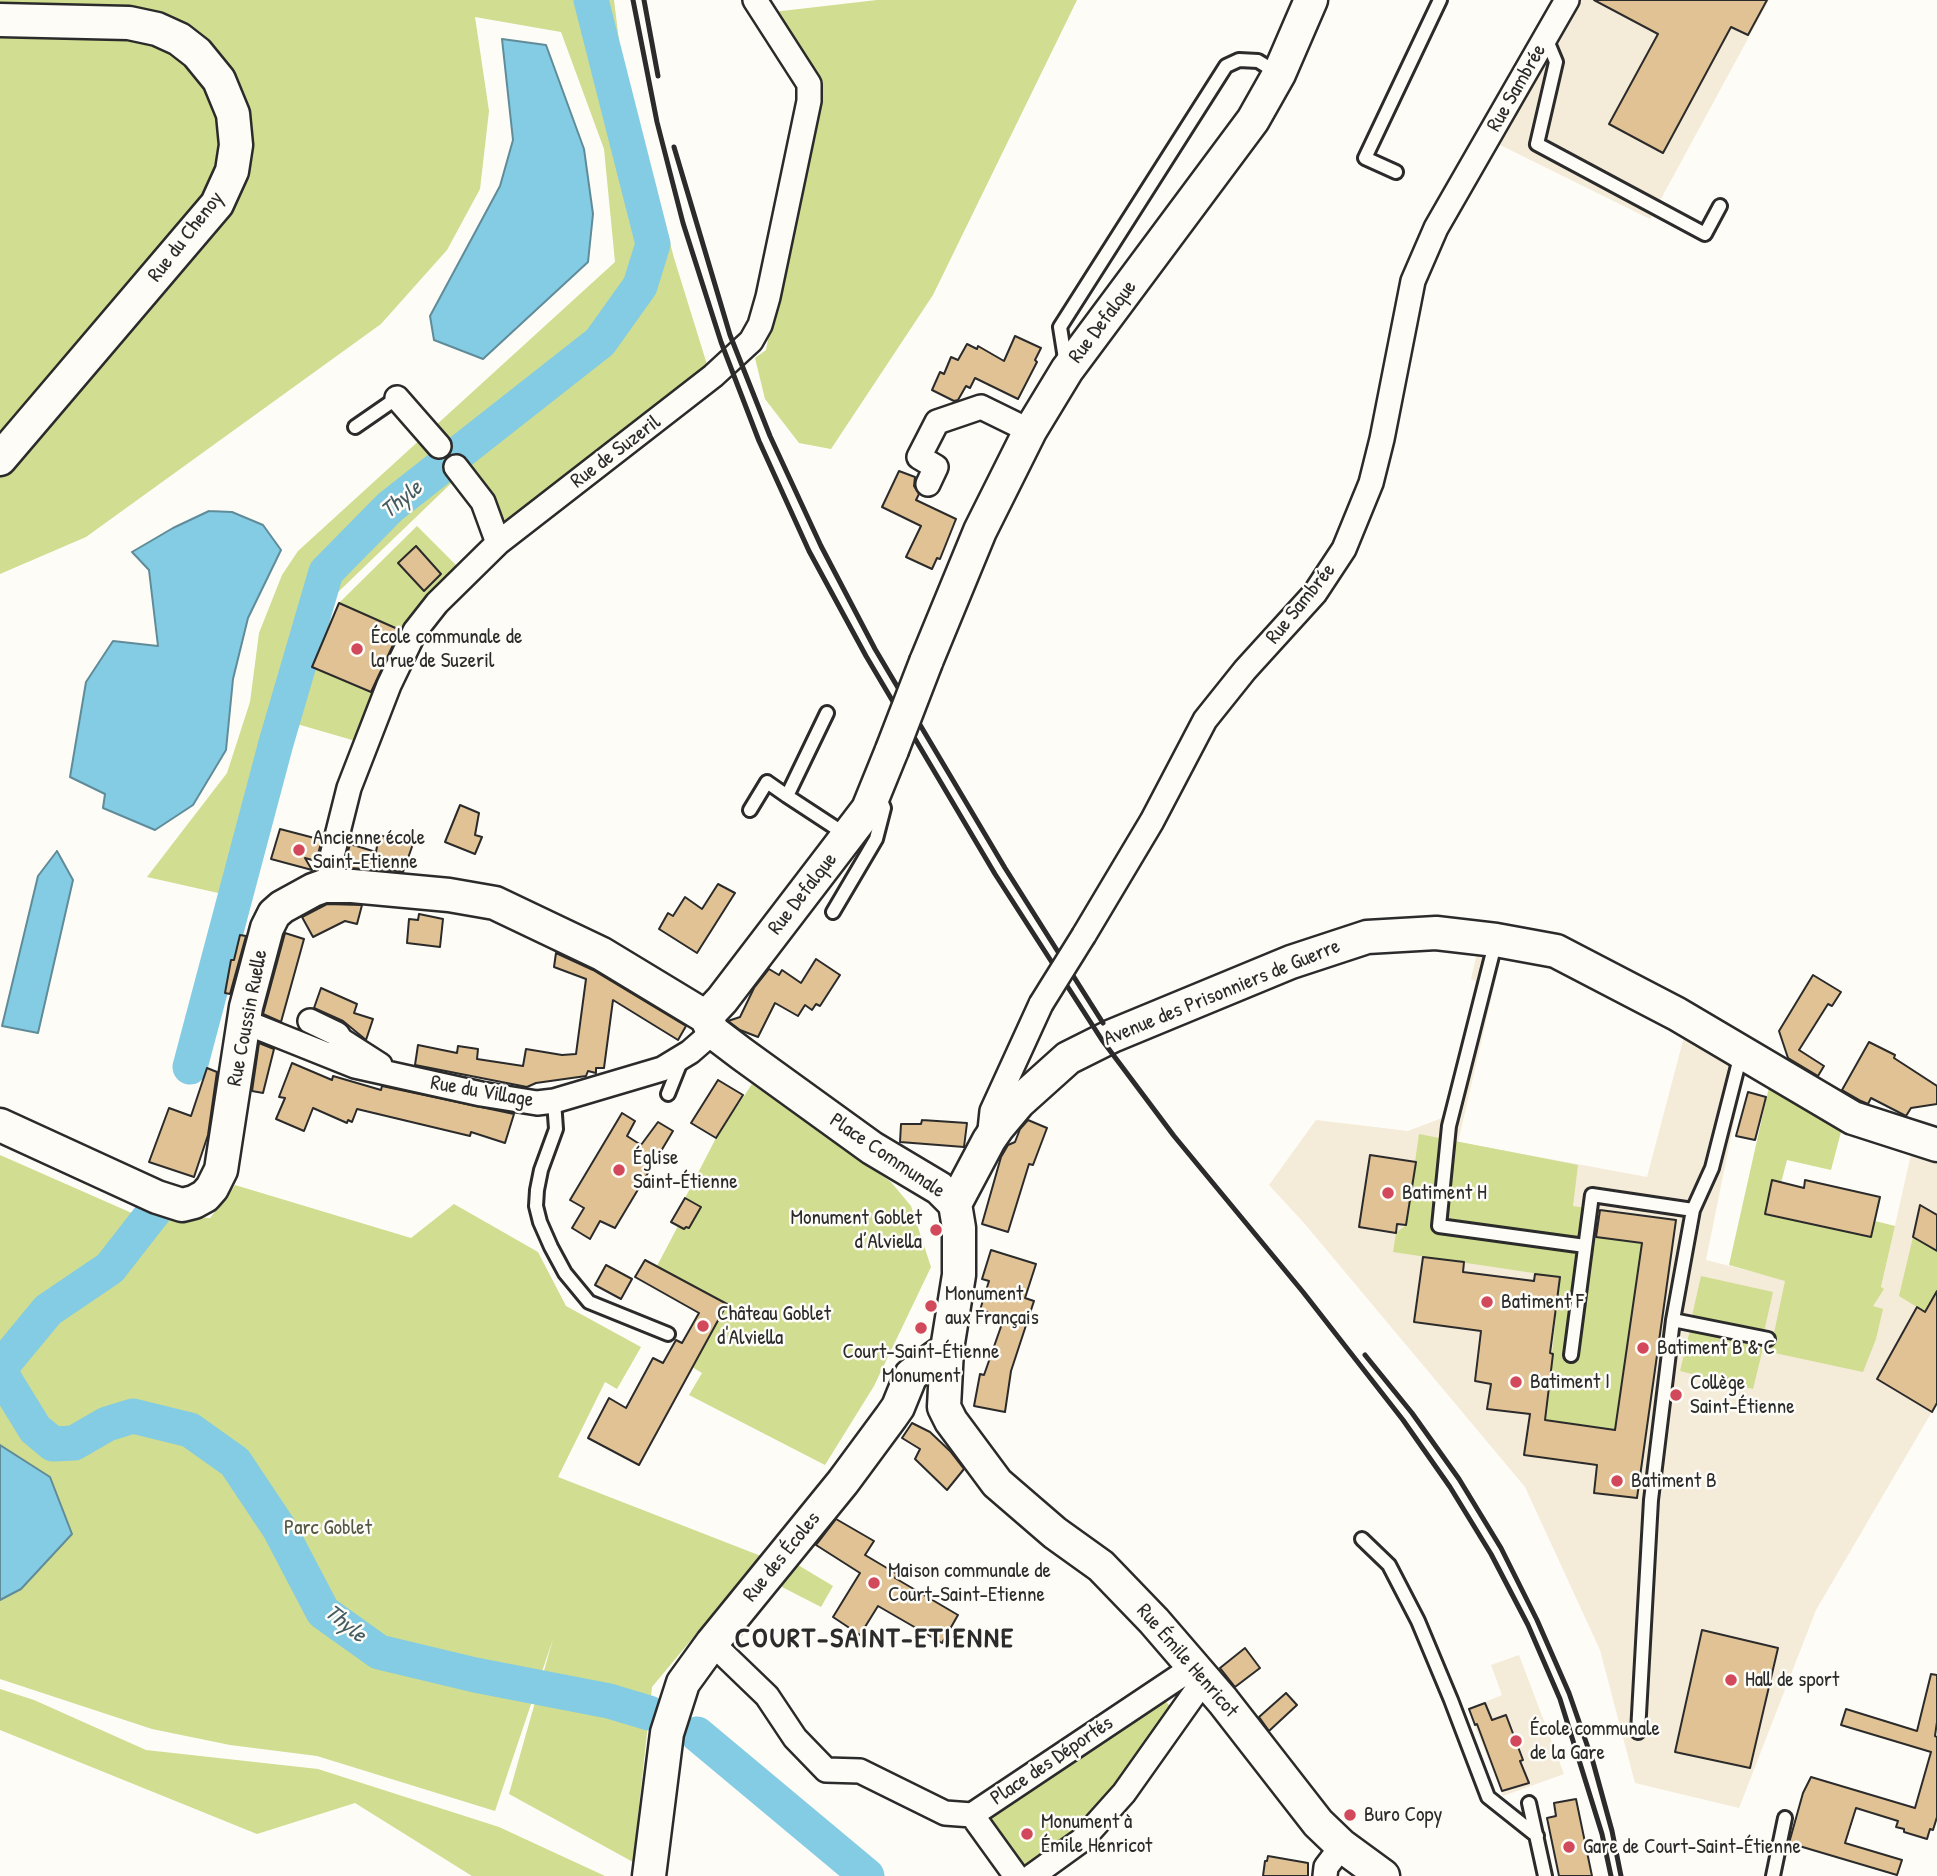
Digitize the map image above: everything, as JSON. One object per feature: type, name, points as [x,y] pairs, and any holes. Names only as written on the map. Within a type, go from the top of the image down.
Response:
[{"type":"street","name":"Rue de Suzeril","points":[[332,885],[330,864],[349,788],[389,685],[415,631],[437,603],[498,543],[713,376],[751,341],[760,325],[809,101],[809,84],[755,0]]},
{"type":"street","name":"Rue Defalque","points":[[710,1025],[722,1000],[868,809],[980,531],[1030,431],[1067,370],[1253,120],[1279,74],[1311,0]]},
{"type":"street","name":"Rue Sambrée","points":[[989,1140],[992,1111],[1041,1004],[1152,821],[1205,720],[1245,670],[1315,593],[1344,549],[1371,483],[1413,281],[1436,228],[1567,0]]},
{"type":"street","name":"Rue du Chenoy","points":[[0,20],[129,23],[157,29],[179,39],[197,53],[219,80],[233,114],[236,145],[232,171],[217,204],[0,459]]},
{"type":"street","points":[[397,398],[439,446]]},
{"type":"street","points":[[928,484],[936,467],[919,457],[937,422],[981,407],[1030,431]]},
{"type":"street","points":[[456,467],[483,502],[498,543]]},
{"type":"street","name":"Rue Coussin Ruelle","points":[[1,1124],[157,1197],[182,1205],[205,1196],[220,1170],[246,1007],[274,914],[291,901],[313,890],[332,885],[465,896],[495,903],[602,954],[710,1025]]},
{"type":"street","name":"Avenue des Prisonniers de Guerre","points":[[955,1204],[989,1140],[1019,1102],[1068,1058],[1111,1036],[1291,962],[1367,937],[1436,933],[1556,951],[1677,1014],[1853,1118],[1937,1145]]},
{"type":"street","points":[[310,1021],[336,1033],[343,1042],[394,1075]]},
{"type":"street","name":"Rue du Village","points":[[245,1022],[346,1063],[512,1100],[537,1103],[554,1101],[648,1074],[683,1056],[710,1025]]},
{"type":"street","name":"Place Communale","points":[[710,1025],[872,1148],[939,1188],[955,1204],[959,1228],[959,1275],[947,1349],[944,1407]]},
{"type":"street","points":[[944,1407],[898,1407],[911,1375],[947,1349]]},
{"type":"street","name":"Rue des Écoles","points":[[649,1876],[670,1721],[683,1683],[712,1643],[843,1482],[898,1407]]},
{"type":"street","name":"Rue Émile Henricot","points":[[944,1407],[977,1459],[1014,1499],[1101,1566],[1223,1701],[1318,1823],[1342,1846],[1383,1876]]},
{"type":"street","points":[[712,1643],[767,1696],[794,1738],[827,1770],[860,1772],[945,1813],[972,1815]]},
{"type":"street","points":[[1032,1876],[1082,1840],[1116,1802],[1199,1673]]},
{"type":"street","name":"Place des Déportés","points":[[1016,1876],[972,1815],[1199,1673]]},
{"type":"street","points":[[1325,1876],[1326,1867],[1342,1846]]},
{"type":"lane","points":[[1396,172],[1365,158],[1440,0]]},
{"type":"lane","points":[[1546,38],[1556,62],[1537,144],[1705,234],[1720,206]]},
{"type":"lane","points":[[1067,370],[1060,327],[1226,66],[1240,60],[1258,61],[1279,74]]},
{"type":"lane","points":[[355,427],[397,398]]},
{"type":"lane","points":[[439,446],[456,467]]},
{"type":"lane","points":[[787,796],[827,713]]},
{"type":"lane","points":[[833,912],[876,839],[884,808],[886,766]]},
{"type":"lane","points":[[750,810],[767,782],[849,836]]},
{"type":"lane","points":[[1496,940],[1449,1126],[1439,1226],[1586,1246]]},
{"type":"lane","points":[[1638,1732],[1651,1500],[1673,1320],[1693,1210],[1712,1168],[1741,1052]]},
{"type":"lane","points":[[668,1094],[683,1056]]},
{"type":"lane","points":[[554,1101],[556,1129],[541,1170],[536,1206],[551,1247],[565,1273],[589,1302],[668,1334]]},
{"type":"lane","points":[[1572,1355],[1592,1195],[1693,1210]]},
{"type":"lane","points":[[1673,1320],[1768,1339]]},
{"type":"lane","points":[[1362,1539],[1389,1565],[1418,1621],[1488,1797],[1537,1836]]},
{"type":"lane","points":[[1529,1802],[1545,1876]]},
{"type":"lane","points":[[1773,1876],[1785,1818]]},
{"type":"shaded area","points":[[1577,0],[1769,0],[1650,219],[1496,143]]},
{"type":"shaded area","name":"Collège Saint-Étienne","points":[[1477,953],[1501,957],[1458,1142],[1647,1177],[1685,1033],[1744,1072],[1706,1260],[1785,1280],[1881,1288],[1911,1154],[1937,1164],[1937,1403],[1816,1610],[1739,1808],[1635,1783],[1600,1650],[1525,1487],[1304,1223],[1269,1185],[1316,1120],[1408,1131],[1442,1118],[1476,981],[1471,979]]},
{"type":"shaded area","name":"École communale de la Gare","points":[[1519,1655],[1564,1774],[1503,1796],[1468,1709],[1502,1695],[1491,1665]]},
{"type":"green space","points":[[0,0],[614,0],[621,57],[674,258],[709,371],[509,525],[465,470],[334,596],[296,685],[245,899],[147,877],[227,773],[250,702],[259,633],[282,575],[298,551],[615,262],[604,149],[561,32],[475,17],[489,111],[480,189],[447,250],[381,324],[86,537],[0,574]]},
{"type":"green space","points":[[877,0],[1077,0],[933,295],[831,449],[799,443],[765,399],[755,358],[766,350],[817,83],[773,12]]},
{"type":"green space","points":[[417,526],[463,572],[403,631],[339,603]]},
{"type":"green space","points":[[312,667],[375,694],[359,742],[297,724]]},
{"type":"green space","points":[[752,1084],[891,1182],[911,1206],[931,1267],[874,1386],[825,1465],[689,1395],[702,1373],[692,1367],[726,1304],[657,1266],[678,1226],[689,1228],[701,1207],[685,1198],[716,1138]]},
{"type":"green space","points":[[1769,1087],[1841,1132],[1831,1170],[1787,1160],[1781,1183],[1772,1181],[1765,1214],[1870,1237],[1875,1221],[1895,1226],[1881,1287],[1884,1289],[1873,1306],[1883,1309],[1876,1339],[1863,1372],[1770,1352],[1785,1281],[1729,1265]]},
{"type":"green space","points":[[1419,1134],[1578,1165],[1573,1206],[1600,1210],[1597,1237],[1642,1243],[1615,1430],[1545,1421],[1560,1277],[1393,1252],[1396,1233],[1406,1225]]},
{"type":"green space","name":"Parc Goblet","points":[[0,1155],[134,1214],[210,1218],[235,1185],[411,1238],[454,1204],[538,1252],[566,1306],[641,1347],[617,1389],[605,1382],[558,1477],[761,1556],[652,1687],[633,1862],[509,1794],[553,1639],[495,1811],[317,1756],[230,1745],[152,1729],[0,1679]]},
{"type":"green space","points":[[1913,1237],[1937,1251],[1937,1291],[1925,1312],[1899,1296]]},
{"type":"green space","points":[[1701,1276],[1773,1292],[1764,1332],[1692,1316]]},
{"type":"green space","points":[[1690,1330],[1763,1348],[1753,1389],[1680,1371]]},
{"type":"green space","points":[[798,1565],[833,1586],[821,1607],[782,1587],[790,1569]]},
{"type":"green space","points":[[0,1689],[34,1700],[146,1750],[318,1769],[499,1827],[605,1876],[472,1876],[355,1803],[257,1834],[0,1730]]},
{"type":"green space","points":[[1156,1692],[1179,1715],[1124,1793],[1032,1876],[972,1815]]},
{"type":"water","points":[[502,39],[546,45],[584,149],[593,214],[588,262],[483,359],[434,340],[430,316],[500,186],[513,140]]},
{"type":"water","points":[[209,511],[232,512],[263,525],[281,550],[248,618],[233,679],[226,750],[193,805],[155,830],[103,808],[105,794],[70,777],[86,682],[113,641],[158,646],[149,570],[132,552]]},
{"type":"water","points":[[57,851],[73,880],[38,1033],[2,1026],[38,876]]},
{"type":"water","points":[[0,1445],[50,1477],[72,1534],[21,1589],[0,1600]]},
{"type":"building","points":[[1594,0],[1767,0],[1748,35],[1731,27],[1663,153],[1609,124],[1658,34]]},
{"type":"building","points":[[1015,336],[1041,348],[1035,360],[1037,362],[1018,399],[975,378],[970,388],[966,386],[958,400],[954,401],[932,390],[940,372],[944,374],[951,357],[958,360],[967,344],[977,349],[978,346],[1004,361]]},
{"type":"building","points":[[899,471],[915,477],[914,486],[919,494],[916,500],[956,519],[940,559],[937,558],[932,569],[906,557],[921,526],[882,507]]},
{"type":"building","points":[[416,546],[441,574],[424,591],[398,563]]},
{"type":"building","points":[[339,603],[400,630],[371,692],[312,667]]},
{"type":"building","points":[[460,805],[479,813],[475,835],[482,837],[475,854],[445,842]]},
{"type":"building","name":"Ancienne école Saint-Etienne","points":[[280,829],[322,840],[316,861],[305,858],[312,870],[271,859]]},
{"type":"building","points":[[379,835],[413,844],[403,872],[365,866],[364,869],[344,868],[350,844],[376,852]]},
{"type":"building","points":[[718,884],[735,893],[697,953],[659,929],[668,913],[673,916],[685,897],[702,909]]},
{"type":"building","points":[[327,904],[362,905],[357,924],[345,921],[313,937],[302,917]]},
{"type":"building","points":[[419,914],[443,919],[440,947],[407,943],[409,919],[418,920]]},
{"type":"building","points":[[285,933],[304,939],[281,1022],[263,1014]]},
{"type":"building","points":[[240,935],[246,936],[230,994],[225,993],[231,960],[234,960]]},
{"type":"building","points":[[556,953],[593,970],[686,1026],[678,1040],[613,1000],[604,1068],[596,1068],[596,1073],[588,1071],[586,1076],[536,1083],[527,1087],[415,1065],[418,1045],[457,1053],[458,1046],[478,1049],[477,1059],[523,1066],[526,1049],[562,1055],[576,1054],[586,979],[554,967]]},
{"type":"building","points":[[816,959],[840,975],[820,1006],[816,1004],[812,1010],[805,1005],[798,1016],[775,1003],[758,1037],[740,1030],[728,1021],[740,1017],[754,988],[769,969],[779,975],[782,970],[801,983]]},
{"type":"building","points":[[1813,975],[1841,992],[1832,1006],[1828,1004],[1799,1050],[1824,1066],[1818,1076],[1788,1058],[1779,1031]]},
{"type":"building","points":[[321,988],[357,1004],[354,1013],[373,1019],[366,1040],[343,1021],[314,1008]]},
{"type":"building","points":[[1869,1042],[1895,1055],[1894,1058],[1937,1086],[1937,1104],[1911,1108],[1906,1116],[1871,1098],[1868,1104],[1842,1090]]},
{"type":"building","points":[[259,1043],[274,1049],[263,1093],[252,1091]]},
{"type":"building","points":[[292,1063],[332,1080],[333,1076],[381,1090],[382,1086],[514,1114],[505,1143],[471,1132],[470,1136],[357,1109],[352,1122],[348,1120],[347,1123],[313,1108],[304,1131],[276,1119],[285,1098],[279,1097]]},
{"type":"building","points":[[207,1068],[217,1072],[208,1135],[194,1177],[149,1162],[169,1108],[191,1116]]},
{"type":"building","points":[[718,1080],[743,1095],[716,1138],[691,1123]]},
{"type":"building","points":[[1748,1092],[1766,1097],[1755,1140],[1736,1136]]},
{"type":"building","name":"Église Saint-Étienne","points":[[622,1113],[635,1121],[627,1136],[641,1145],[658,1122],[673,1131],[615,1228],[600,1221],[590,1239],[572,1228],[584,1208],[570,1200]]},
{"type":"building","points":[[922,1120],[967,1123],[964,1147],[900,1142],[901,1124],[921,1124]]},
{"type":"building","points":[[1028,1120],[1047,1128],[1033,1165],[1029,1164],[1008,1232],[982,1224],[1001,1157],[1008,1145],[1015,1142],[1020,1129]]},
{"type":"building","name":"Batiment H","points":[[1370,1155],[1416,1162],[1406,1225],[1397,1224],[1396,1233],[1359,1227]]},
{"type":"building","points":[[1772,1180],[1804,1188],[1805,1180],[1880,1197],[1871,1237],[1765,1214]]},
{"type":"building","points":[[685,1198],[701,1207],[689,1228],[684,1229],[671,1222]]},
{"type":"building","points":[[1920,1205],[1937,1215],[1937,1251],[1913,1237]]},
{"type":"building","points":[[1600,1210],[1676,1220],[1637,1498],[1594,1493],[1597,1465],[1524,1455],[1530,1414],[1487,1409],[1491,1384],[1475,1381],[1481,1331],[1414,1322],[1423,1257],[1464,1262],[1463,1272],[1534,1281],[1535,1274],[1560,1277],[1545,1420],[1615,1430],[1642,1243],[1596,1237]]},
{"type":"building","points":[[991,1250],[1036,1264],[1025,1298],[1034,1301],[1011,1371],[1005,1412],[974,1406],[980,1374],[984,1375],[1004,1318],[980,1310],[989,1281],[982,1279]]},
{"type":"building","name":"Château Goblet d'Alviella","points":[[645,1260],[727,1304],[639,1465],[588,1438],[609,1398],[626,1408],[653,1358],[663,1363],[676,1340],[682,1343],[699,1313],[635,1277]]},
{"type":"building","points":[[606,1265],[632,1279],[621,1299],[595,1285]]},
{"type":"building","points":[[1937,1291],[1937,1403],[1932,1412],[1877,1379],[1917,1307],[1925,1312]]},
{"type":"building","points":[[912,1423],[930,1432],[964,1469],[947,1490],[915,1459],[920,1449],[902,1438]]},
{"type":"building","name":"Maison communale de Court-Saint-Etienne","points":[[836,1519],[874,1541],[865,1555],[897,1574],[895,1578],[958,1615],[942,1643],[878,1606],[860,1635],[833,1617],[860,1573],[816,1545]]},
{"type":"building","name":"Hall de sport","points":[[1702,1630],[1778,1648],[1750,1768],[1675,1752]]},
{"type":"building","points":[[1245,1648],[1260,1668],[1235,1687],[1220,1668]]},
{"type":"building","points":[[1931,1674],[1937,1675],[1937,1817],[1933,1830],[1930,1829],[1927,1839],[1904,1832],[1904,1829],[1896,1827],[1898,1821],[1856,1808],[1845,1843],[1902,1860],[1897,1875],[1789,1843],[1803,1793],[1811,1777],[1915,1808],[1931,1752],[1841,1725],[1846,1709],[1917,1731]]},
{"type":"building","points":[[1286,1693],[1297,1705],[1269,1731],[1259,1717]]},
{"type":"building","points":[[1485,1703],[1492,1720],[1506,1715],[1529,1783],[1502,1791],[1469,1709]]},
{"type":"building","name":"Gare de Court-Saint-Étienne","points":[[1576,1799],[1592,1876],[1559,1876],[1547,1818],[1556,1816],[1554,1803]]},
{"type":"building","points":[[1268,1856],[1308,1863],[1308,1876],[1263,1876]]},
{"type":"waterway","name":"Thyle","points":[[190,1067],[276,743],[326,572],[390,507],[600,342],[640,286],[653,244],[591,0]]},
{"type":"waterway","name":"Thyle","points":[[0,1368],[48,1310],[110,1268],[163,1200]]},
{"type":"waterway","name":"Thyle","points":[[0,1372],[35,1429],[53,1444],[74,1443],[107,1424],[133,1416],[190,1430],[235,1462],[279,1528],[323,1612],[379,1652],[475,1675],[609,1701],[649,1713]]},
{"type":"waterway","name":"Thyle","points":[[697,1734],[867,1876]]},
{"type":"railway","points":[[633,0],[657,122],[683,223],[721,342],[759,441],[809,551],[866,656],[995,874],[1102,1040],[1174,1136],[1303,1292],[1403,1420],[1450,1487],[1491,1554],[1528,1625],[1560,1699],[1602,1834],[1611,1876]]},
{"type":"railway","points":[[644,0],[658,76]]},
{"type":"railway","points":[[674,147],[730,335],[770,436],[821,546],[875,649],[1005,868],[1103,1023]]},
{"type":"railway","points":[[1365,1355],[1412,1413],[1459,1479],[1501,1548],[1537,1620],[1569,1693],[1593,1762],[1621,1876]]},
{"type":"place","name":"École communale de la rue de Suzeril","points":[[357,649]]},
{"type":"place","name":"Ancienne école Saint-Etienne","points":[[299,850]]},
{"type":"place","name":"Église Saint-Étienne","points":[[619,1170]]},
{"type":"place","name":"Batiment H","points":[[1388,1193]]},
{"type":"place","name":"Monument Goblet d’Alviella","points":[[936,1230]]},
{"type":"place","name":"Batiment F","points":[[1487,1302]]},
{"type":"place","name":"Monument aux Français","points":[[931,1306]]},
{"type":"place","name":"Château Goblet d'Alviella","points":[[703,1326]]},
{"type":"place","name":"Court-Saint-Étienne Monument","points":[[921,1328]]},
{"type":"place","name":"Batiment B & C","points":[[1643,1348]]},
{"type":"place","name":"Batiment I","points":[[1516,1382]]},
{"type":"place","name":"Collège Saint-Étienne","points":[[1676,1395]]},
{"type":"place","name":"Batiment B","points":[[1617,1481]]},
{"type":"place","name":"Maison communale de Court-Saint-Etienne","points":[[874,1583]]},
{"type":"place","name":"Hall de sport","points":[[1731,1680]]},
{"type":"place","name":"École communale de la Gare","points":[[1516,1741]]},
{"type":"place","name":"Buro Copy","points":[[1350,1815]]},
{"type":"place","name":"Monument à Émile Henricot","points":[[1027,1834]]},
{"type":"place","name":"Gare de Court-Saint-Étienne","points":[[1569,1847]]},
{"type":"district","name":"COURT-SAINT-ETIENNE","points":[[875,1640]]}]
